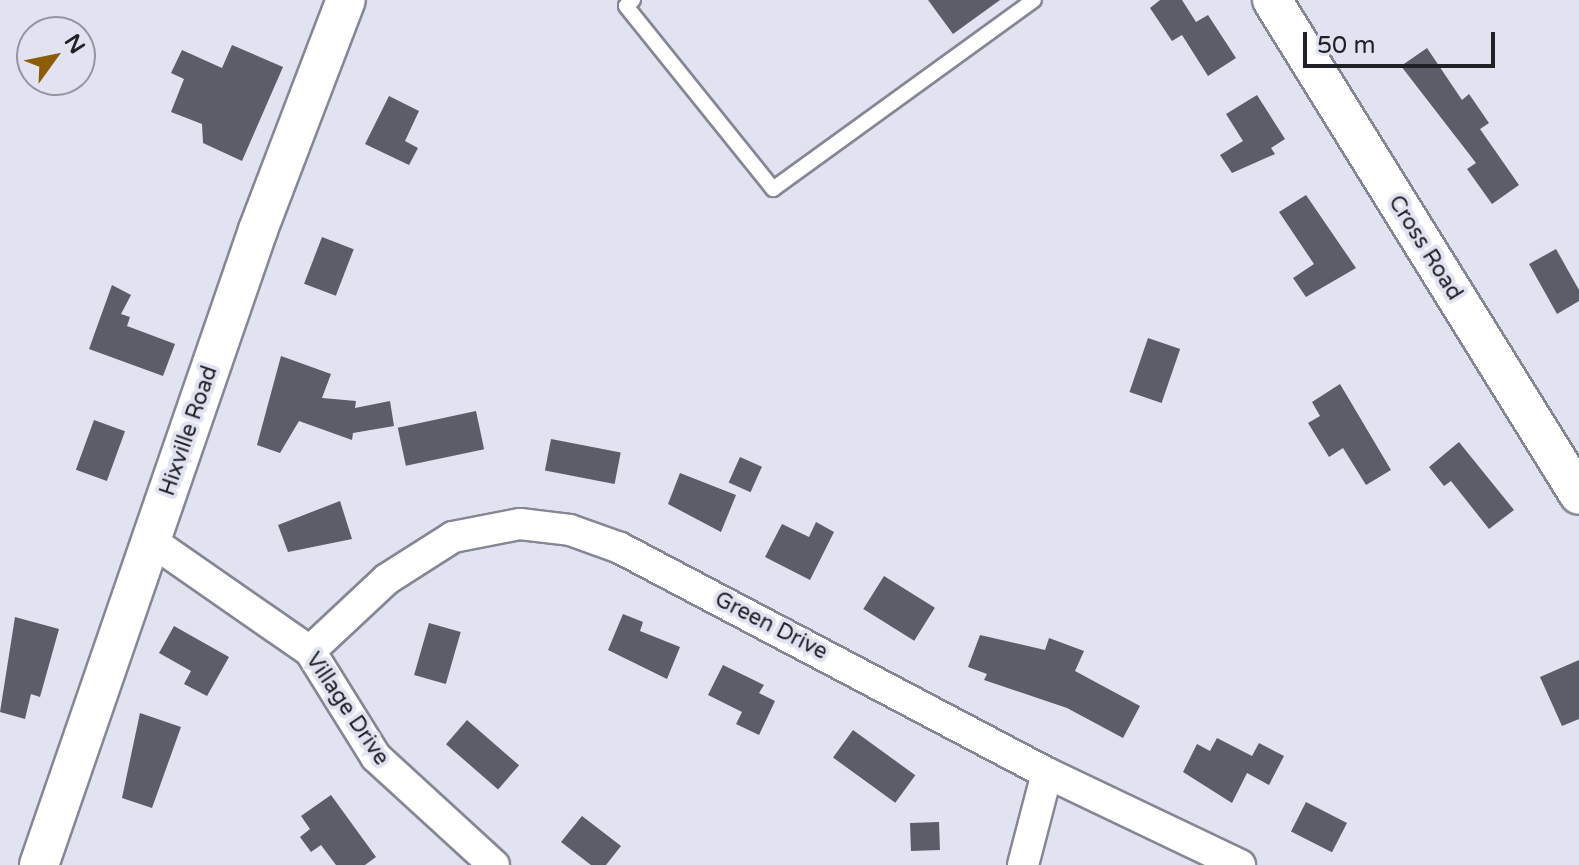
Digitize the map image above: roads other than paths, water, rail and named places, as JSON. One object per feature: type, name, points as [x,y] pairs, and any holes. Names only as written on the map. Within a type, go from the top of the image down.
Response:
[{"type":"street","name":"Hixville Road","points":[[39,865],[150,540],[346,0]]},
{"type":"street","name":"Cross Road","points":[[1272,0],[1579,495]]},
{"type":"street","name":"Green Drive","points":[[310,651],[429,549],[475,531],[545,526],[620,548],[1047,773],[1240,865]]},
{"type":"street","name":"Village Drive","points":[[150,540],[310,651],[376,757],[494,865]]},
{"type":"street","points":[[1023,865],[1047,773]]},
{"type":"lane","points":[[633,0],[626,6],[773,189],[1034,0]]}]
